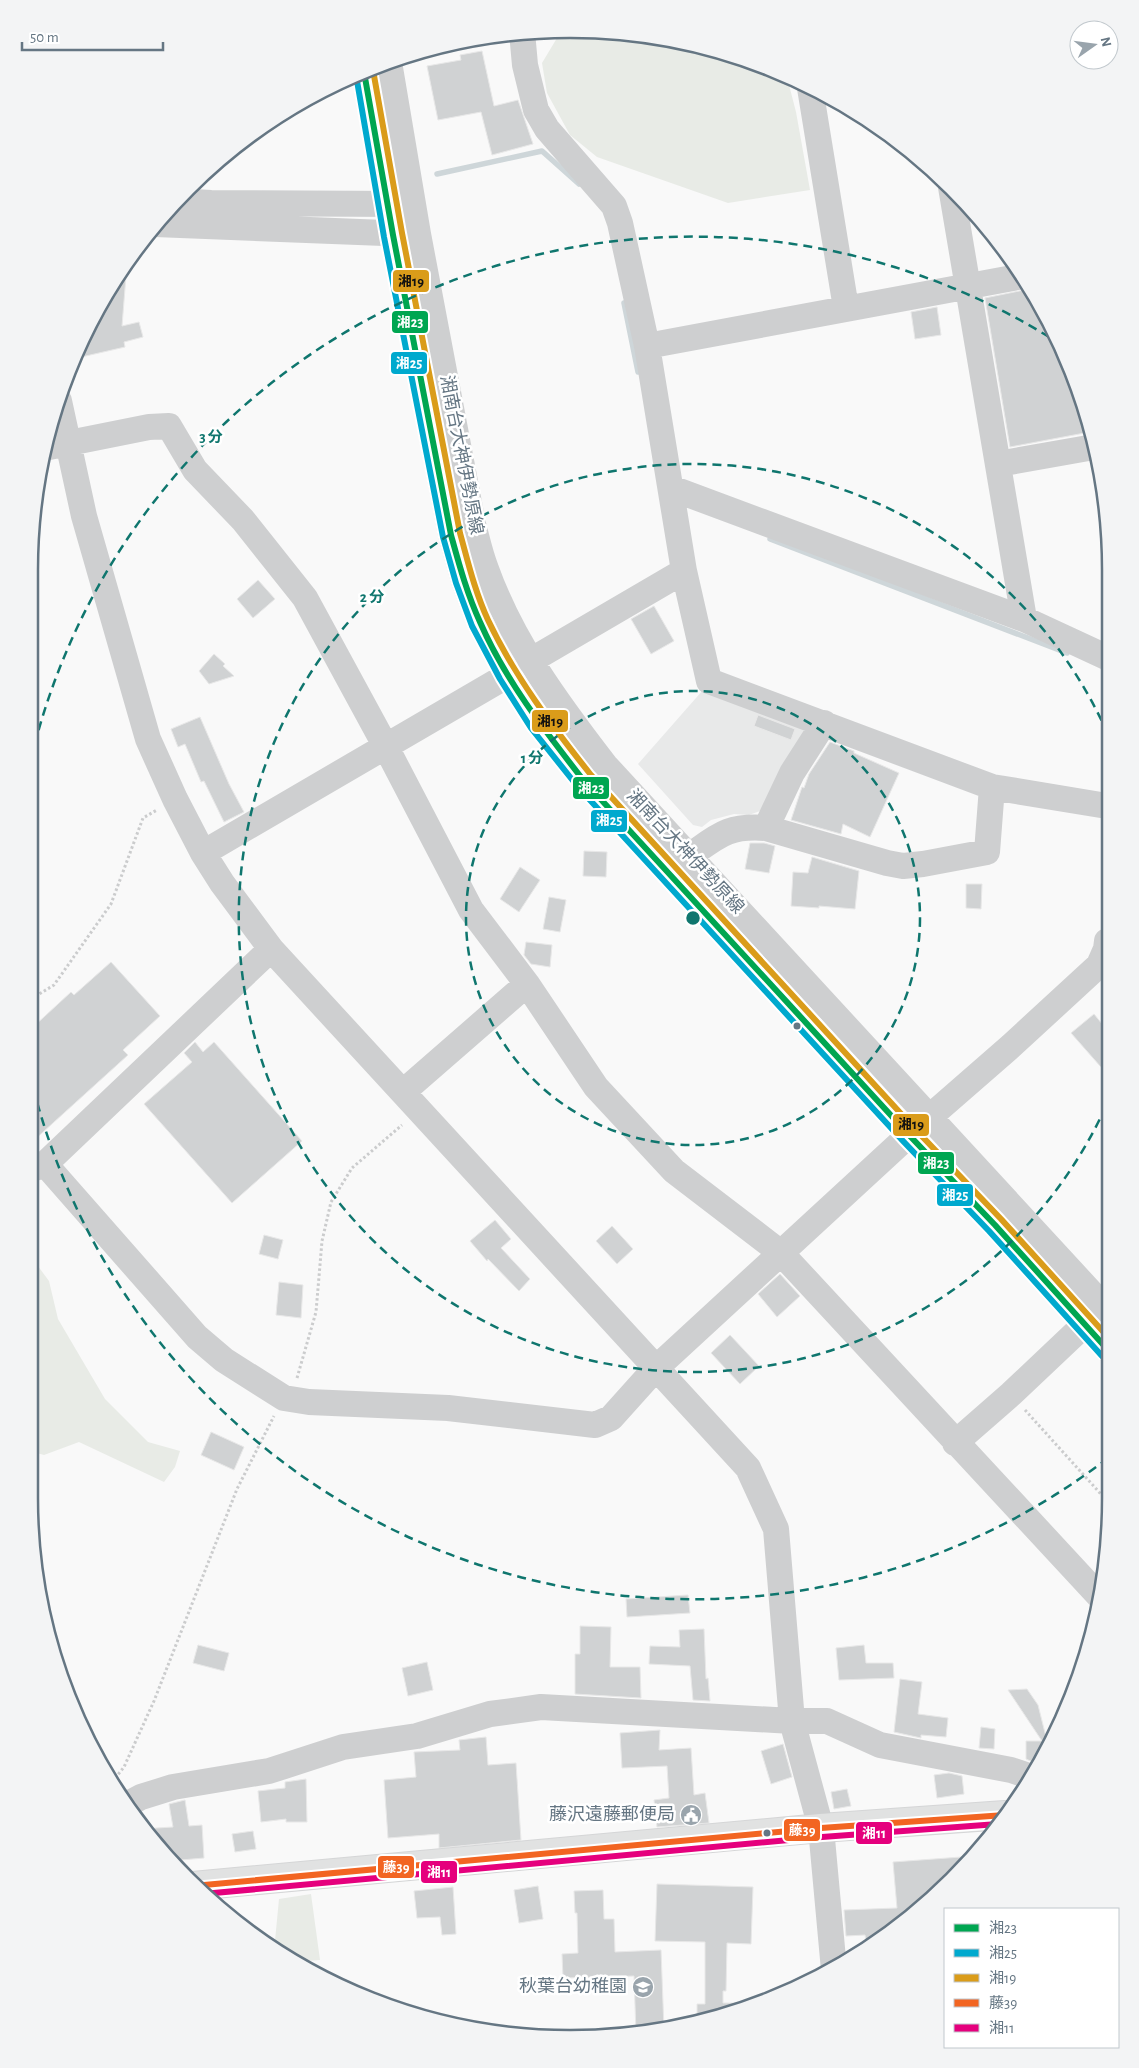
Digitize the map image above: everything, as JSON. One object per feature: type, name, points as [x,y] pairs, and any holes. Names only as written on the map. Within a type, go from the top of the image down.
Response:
[{"type":"main road","points":[[204,1885],[821,1828],[997,1816]]},
{"type":"street","points":[[523,40],[525,65],[536,110],[547,129],[614,206],[620,223],[647,346],[672,488],[684,571],[709,681],[992,787],[1102,805]]},
{"type":"street","name":"湘南台大神伊勢原線","points":[[390,69],[418,234],[473,524],[486,568],[504,610],[530,661],[561,708],[605,765],[1102,1304]]},
{"type":"street","name":"湘南台大神伊勢原線","points":[[365,78],[387,204],[451,535],[464,581],[480,623],[508,675],[538,723],[584,781],[909,1135],[995,1224],[1102,1344]]},
{"type":"street","points":[[811,95],[846,308]]},
{"type":"street","points":[[186,201],[413,204]]},
{"type":"street","points":[[953,201],[1024,619]]},
{"type":"street","points":[[165,224],[393,235],[418,234]]},
{"type":"street","points":[[647,346],[1014,277]]},
{"type":"street","points":[[56,445],[149,427],[169,426],[195,470],[243,520],[305,598],[386,746],[471,910],[527,984],[596,1087],[674,1171],[781,1254],[1093,1590]]},
{"type":"street","points":[[57,428],[56,445],[84,516],[148,739],[175,799],[222,883],[271,949],[748,1468],[776,1529],[792,1721],[821,1828],[833,1961]]},
{"type":"street","points":[[998,464],[1087,448]]},
{"type":"street","points":[[672,488],[1024,619],[1102,655]]},
{"type":"street","points":[[530,661],[684,571]]},
{"type":"street","points":[[204,852],[508,675]]},
{"type":"street","points":[[766,828],[792,773],[824,723]]},
{"type":"street","points":[[688,857],[718,835],[737,828],[766,828],[903,866],[987,852],[992,787]]},
{"type":"street","points":[[271,949],[39,1166],[197,1337],[224,1360],[287,1398],[309,1402],[448,1408],[595,1425],[611,1418],[655,1369],[909,1135],[1099,964],[1102,958]]},
{"type":"street","points":[[411,1101],[527,984]]},
{"type":"street","points":[[955,1443],[1011,1394],[1084,1325]]},
{"type":"street","points":[[132,1802],[173,1787],[269,1771],[343,1747],[417,1736],[490,1714],[541,1707],[792,1721],[827,1721],[880,1745],[1011,1770],[1024,1774]]},
{"type":"path","points":[[38,995],[54,985],[111,904],[143,818],[175,799]]},
{"type":"path","points":[[116,1777],[124,1767],[154,1701],[237,1489],[287,1398],[316,1312],[322,1241],[331,1202],[352,1168],[411,1101]]},
{"type":"path","points":[[1011,1394],[1102,1495]]},
{"type":"shaded area","points":[[557,38],[639,42],[707,56],[741,66],[789,85],[796,112],[810,190],[728,203],[597,157],[570,135],[547,93],[542,63]]},
{"type":"shaded area","points":[[703,690],[804,723],[807,732],[760,811],[749,815],[734,814],[711,820],[702,827],[693,825],[638,764]]},
{"type":"shaded area","points":[[38,1266],[49,1281],[58,1319],[105,1399],[148,1442],[180,1451],[175,1467],[164,1482],[79,1442],[44,1455],[38,1453]]},
{"type":"shaded area","points":[[311,1894],[320,1960],[307,1961],[275,1942],[279,1899]]},
{"type":"building","points":[[482,51],[494,106],[518,100],[533,144],[492,155],[481,112],[438,120],[427,66],[461,60],[460,55]]},
{"type":"building","points":[[126,276],[122,326],[139,322],[143,337],[124,342],[125,347],[82,357],[92,334]]},
{"type":"building","points":[[1022,290],[1047,334],[1061,366],[1083,433],[1010,447],[985,298]]},
{"type":"building","points":[[937,307],[941,335],[915,339],[911,312]]},
{"type":"building","points":[[258,580],[275,599],[253,618],[237,599]]},
{"type":"building","points":[[654,606],[674,641],[651,654],[631,619]]},
{"type":"building","points":[[214,654],[234,676],[209,684],[199,671]]},
{"type":"building","points":[[758,715],[795,729],[791,740],[754,726]]},
{"type":"building","points":[[200,717],[229,784],[244,812],[224,822],[204,781],[201,782],[185,744],[178,747],[171,729]]},
{"type":"building","points":[[830,742],[854,751],[854,753],[899,773],[870,837],[843,824],[841,834],[791,820],[802,787],[804,788],[809,774]]},
{"type":"building","points":[[750,843],[764,843],[775,846],[769,873],[745,869]]},
{"type":"building","points":[[584,851],[607,852],[606,877],[583,876]]},
{"type":"building","points":[[812,857],[859,871],[855,909],[791,906],[793,872],[808,873]]},
{"type":"building","points":[[520,867],[540,880],[519,912],[500,899]]},
{"type":"building","points":[[966,884],[982,884],[981,909],[966,908]]},
{"type":"building","points":[[549,897],[566,900],[560,932],[543,929]]},
{"type":"building","points":[[526,942],[552,945],[550,967],[531,964],[524,955]]},
{"type":"building","points":[[111,962],[160,1016],[123,1050],[128,1055],[38,1137],[38,1022],[71,992],[74,995]]},
{"type":"building","points":[[1094,1014],[1102,1024],[1102,1068],[1071,1033]]},
{"type":"building","points":[[195,1042],[203,1052],[214,1042],[302,1141],[232,1203],[144,1104],[192,1062],[184,1053]]},
{"type":"building","points":[[495,1220],[511,1239],[501,1248],[530,1279],[519,1291],[488,1259],[487,1261],[470,1241]]},
{"type":"building","points":[[612,1226],[633,1249],[617,1264],[596,1241]]},
{"type":"building","points":[[264,1235],[283,1240],[278,1259],[259,1254]]},
{"type":"building","points":[[780,1274],[800,1296],[777,1317],[758,1294]]},
{"type":"building","points":[[279,1282],[303,1285],[301,1318],[276,1315]]},
{"type":"building","points":[[730,1335],[759,1366],[740,1384],[711,1353]]},
{"type":"building","points":[[211,1432],[244,1447],[234,1470],[201,1455]]},
{"type":"building","points":[[688,1595],[690,1613],[627,1617],[626,1599]]},
{"type":"building","points":[[580,1626],[611,1627],[610,1667],[640,1667],[641,1698],[575,1694],[575,1654],[580,1654]]},
{"type":"building","points":[[704,1629],[706,1679],[708,1678],[710,1701],[693,1700],[690,1666],[649,1664],[650,1646],[680,1647],[679,1630]]},
{"type":"building","points":[[198,1645],[229,1653],[224,1671],[193,1663]]},
{"type":"building","points":[[864,1645],[866,1663],[893,1663],[894,1678],[839,1680],[836,1648]]},
{"type":"building","points":[[427,1662],[433,1690],[408,1696],[402,1668]]},
{"type":"building","points":[[900,1679],[922,1682],[918,1714],[948,1718],[946,1737],[921,1735],[921,1738],[894,1732]]},
{"type":"building","points":[[1027,1689],[1038,1705],[1046,1736],[1032,1762],[1026,1759],[1026,1741],[1042,1741],[1008,1690]]},
{"type":"building","points":[[981,1727],[995,1729],[994,1749],[979,1748]]},
{"type":"building","points":[[660,1730],[659,1750],[691,1748],[694,1795],[705,1793],[709,1823],[657,1827],[654,1800],[669,1798],[667,1766],[622,1768],[620,1733]]},
{"type":"building","points":[[486,1737],[488,1765],[516,1763],[521,1840],[439,1848],[439,1834],[388,1838],[384,1780],[416,1777],[414,1752],[460,1750],[459,1740]]},
{"type":"building","points":[[783,1744],[792,1777],[771,1784],[761,1751]]},
{"type":"building","points":[[949,1773],[962,1776],[964,1794],[937,1798],[934,1775]]},
{"type":"building","points":[[306,1779],[307,1822],[286,1822],[286,1819],[261,1822],[258,1791],[285,1788],[285,1782]]},
{"type":"building","points":[[847,1789],[851,1806],[834,1809],[831,1792]]},
{"type":"building","points":[[185,1800],[189,1826],[202,1825],[204,1858],[180,1860],[152,1828],[173,1827],[169,1804]]},
{"type":"building","points":[[253,1831],[256,1849],[235,1852],[232,1834]]},
{"type":"building","points":[[962,1857],[946,1875],[920,1898],[866,1940],[865,1935],[846,1936],[844,1910],[897,1908],[893,1862]]},
{"type":"building","points":[[657,1884],[753,1887],[751,1944],[727,1943],[726,1991],[723,1991],[723,2003],[738,2003],[697,2014],[697,2004],[705,2004],[705,1942],[655,1941]]},
{"type":"building","points":[[538,1886],[543,1919],[519,1923],[514,1890]]},
{"type":"building","points":[[453,1887],[456,1934],[442,1935],[440,1917],[417,1918],[414,1891]]},
{"type":"building","points":[[603,1890],[604,1919],[614,1919],[615,1952],[661,1950],[664,2022],[636,2026],[634,1976],[563,1978],[562,1954],[578,1953],[577,1913],[575,1913],[574,1891]]},
{"type":"waterway","points":[[437,174],[542,151],[579,184]]},
{"type":"waterway","points":[[624,303],[638,372]]},
{"type":"waterway","points":[[770,539],[1067,653]]},
{"type":"transit line","name":"湘19","points":[[374,75],[402,233],[460,533],[479,599],[510,661],[548,719],[591,775],[1102,1330]]},
{"type":"transit line","name":"湘23","points":[[365,78],[393,235],[451,535],[471,601],[501,664],[541,724],[584,781],[1102,1343]]},
{"type":"transit line","name":"湘25","points":[[357,82],[384,237],[443,537],[456,583],[472,626],[500,679],[531,728],[578,787],[903,1141],[989,1231],[1102,1356]]},
{"type":"transit line","name":"藤39","points":[[204,1885],[821,1828],[997,1816]]},
{"type":"transit line","name":"湘11","points":[[213,1893],[822,1837],[990,1825]]},
{"type":"place","name":"藤沢遠藤郵便局","points":[[691,1815]]},
{"type":"place","name":"秋葉台幼稚園","points":[[643,1987]]}]
